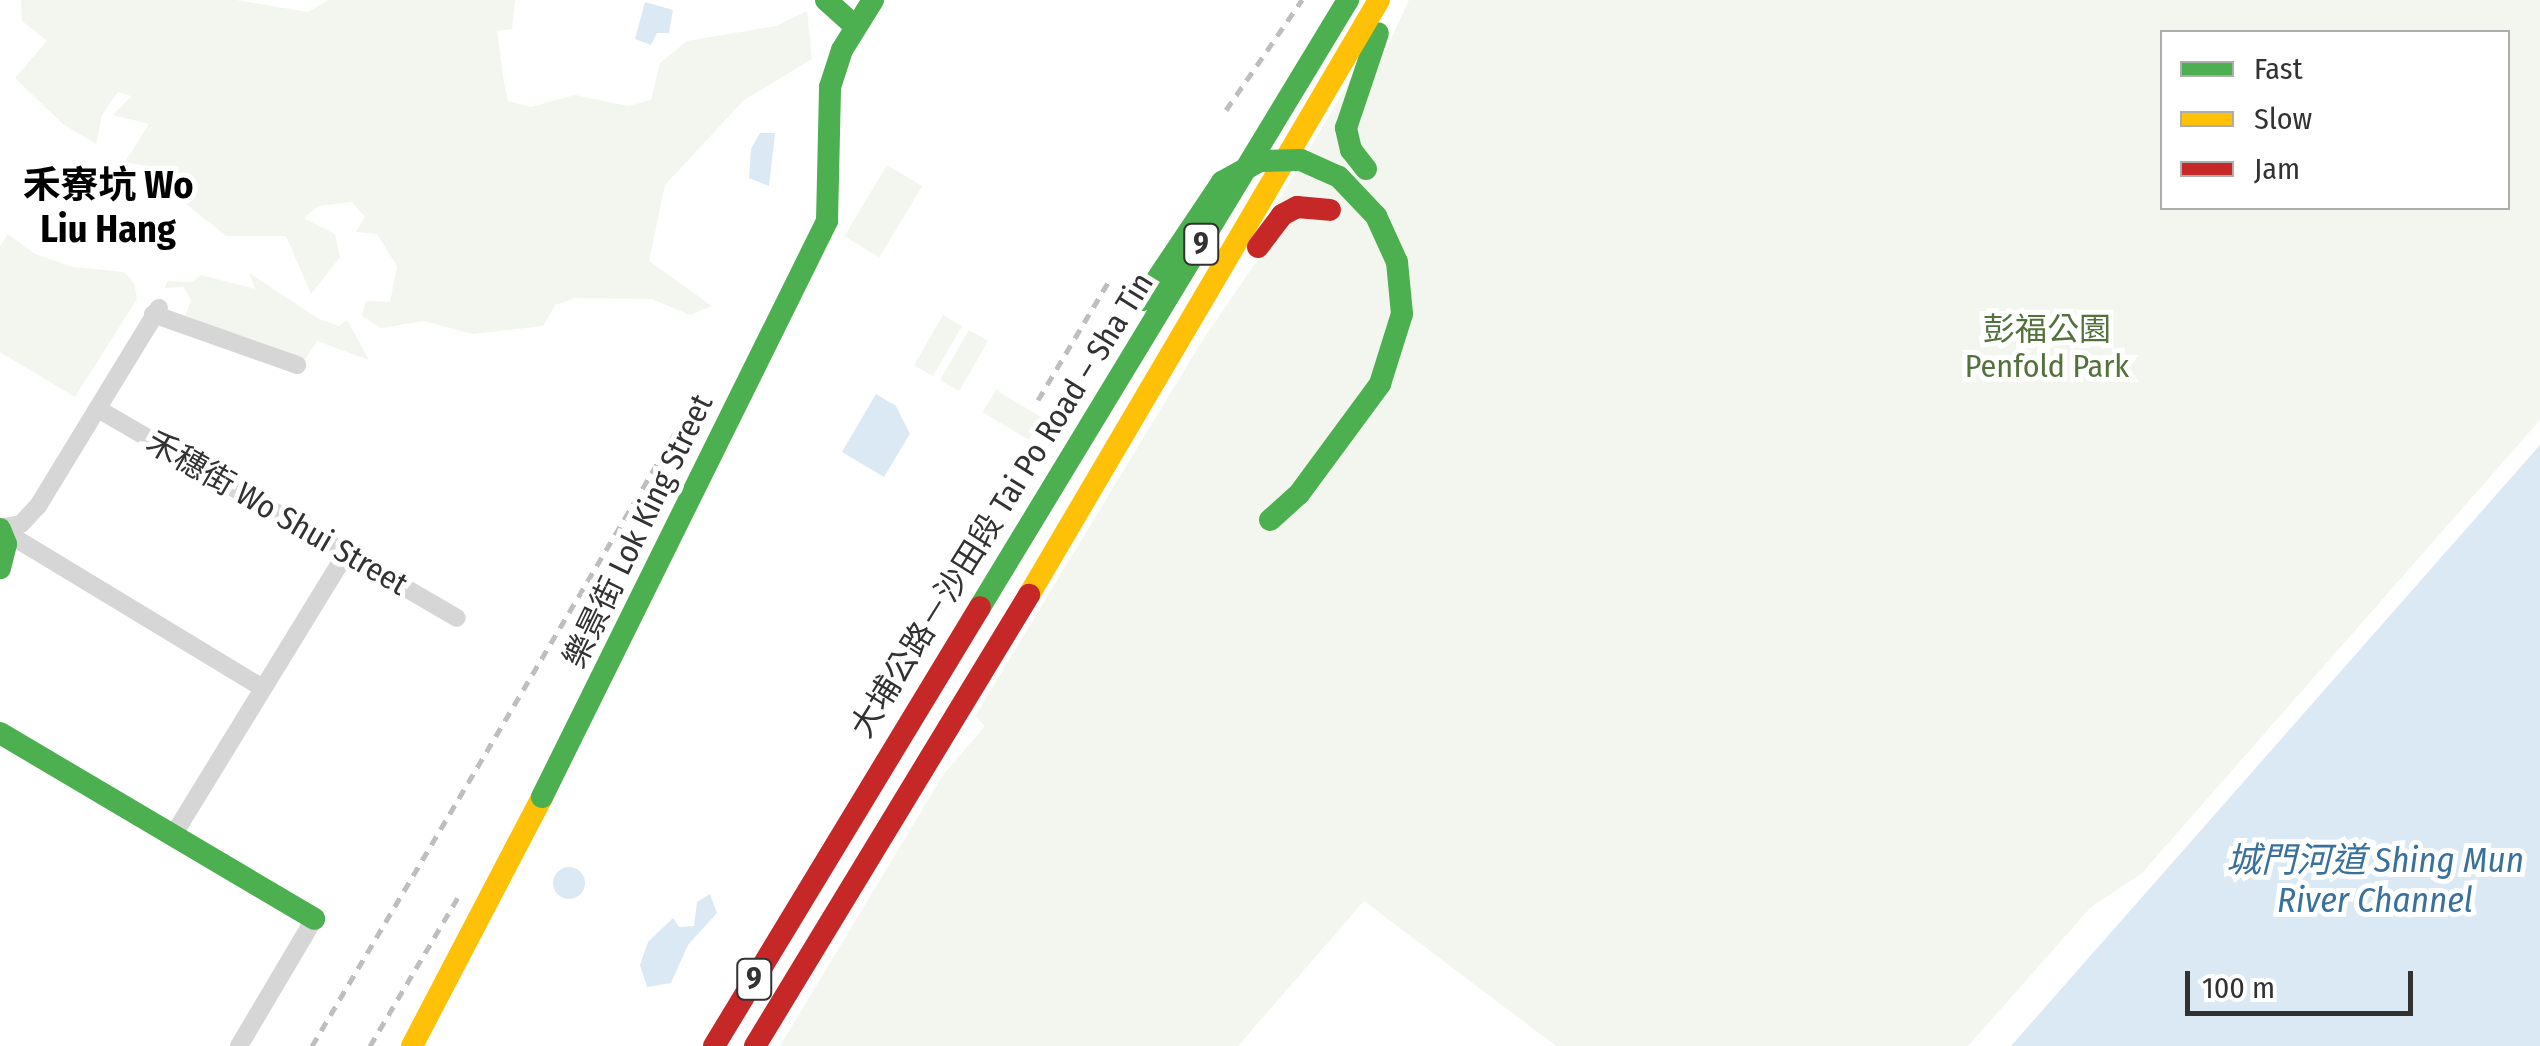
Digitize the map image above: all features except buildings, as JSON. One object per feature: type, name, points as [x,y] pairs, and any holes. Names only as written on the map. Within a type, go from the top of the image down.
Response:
[{"type":"main road","points":[[826,0],[855,26]]},
{"type":"main road","name":"樂景街 Lok King Street","points":[[412,1046],[496,894],[813,252],[830,201],[830,87],[855,26],[873,0]]},
{"type":"main road","name":"大埔公路－沙田段 Tai Po Road – Sha Tin","points":[[714,1046],[984,593],[1030,530],[1348,0]]},
{"type":"main road","name":"大埔公路－沙田段 Tai Po Road – Sha Tin","points":[[755,1046],[1210,295],[1378,0]]},
{"type":"main road","points":[[1366,169],[1351,150],[1346,128],[1388,0]]},
{"type":"main road","points":[[984,593],[1006,530],[1195,216],[1229,176],[1271,158],[1322,167],[1370,208],[1399,272],[1399,335],[1372,396],[1299,494],[1270,520]]},
{"type":"main road","points":[[1210,295],[1248,261],[1282,214],[1296,207],[1330,210]]},
{"type":"main road","points":[[0,529],[6,544],[0,568]]},
{"type":"main road","points":[[0,733],[314,919]]},
{"type":"street","points":[[0,529],[21,524],[38,506],[156,311],[296,365]]},
{"type":"street","name":"禾穗街 Wo Shui Street","points":[[98,409],[457,618]]},
{"type":"street","points":[[0,529],[263,688]]},
{"type":"street","points":[[174,834],[346,553]]},
{"type":"street","points":[[239,1046],[314,919]]},
{"type":"green space","points":[[21,0],[236,0],[308,12],[328,0],[515,0],[512,29],[497,31],[504,82],[508,101],[531,107],[575,95],[628,106],[651,100],[660,63],[687,41],[776,26],[807,11],[812,59],[744,100],[665,185],[649,261],[712,306],[690,315],[652,299],[576,298],[555,305],[543,326],[472,334],[424,321],[381,328],[362,316],[366,301],[390,302],[397,266],[377,234],[356,232],[365,217],[352,202],[318,206],[304,218],[335,234],[340,257],[311,294],[286,236],[226,236],[185,203],[180,188],[155,200],[148,166],[125,162],[149,124],[113,115],[131,96],[118,92],[102,115],[96,144],[63,124],[15,78],[47,41],[22,21]]},
{"type":"green space","name":"彭福公園 Penfold Park","points":[[1409,0],[2540,0],[2540,420],[2142,873],[2091,907],[1968,1046],[1556,1046],[1364,901],[1238,1046],[780,1046],[943,775],[985,726],[975,716],[1202,341],[1272,239],[1261,230],[1351,79],[1369,87]]},
{"type":"green space","points":[[887,165],[922,186],[879,257],[844,236]]},
{"type":"green space","points":[[8,234],[35,254],[73,267],[124,272],[134,283],[137,299],[75,397],[0,352],[0,246]]},
{"type":"green space","points":[[249,273],[319,319],[339,326],[347,320],[369,360],[317,341],[298,370],[185,316],[191,301],[184,287],[165,288],[167,281],[192,282],[201,275],[255,289]]},
{"type":"green space","points":[[943,315],[962,326],[933,376],[914,365]]},
{"type":"green space","points":[[969,330],[988,341],[959,391],[940,380]]},
{"type":"green space","points":[[996,390],[1042,418],[1029,440],[983,412]]},
{"type":"water","points":[[645,2],[673,10],[669,33],[657,33],[651,45],[635,39]]},
{"type":"water","points":[[760,133],[775,133],[769,186],[749,178],[751,149]]},
{"type":"water","points":[[876,394],[896,406],[910,434],[884,477],[842,452]]},
{"type":"water","name":"城門河道 Shing Mun River Channel","points":[[2540,445],[2540,1046],[2011,1046]]},
{"type":"water","points":[[569,867],[580,872],[585,883],[580,894],[569,899],[558,894],[553,883],[558,872]]},
{"type":"water","points":[[710,894],[717,913],[688,945],[671,983],[647,987],[640,965],[648,942],[673,918],[679,927],[694,926],[697,902]]},
{"type":"railway","points":[[1226,110],[1302,0]]},
{"type":"railway","points":[[1038,400],[1110,279]]},
{"type":"railway","points":[[312,1046],[689,410]]},
{"type":"railway","points":[[370,1046],[460,894]]},
{"type":"traffic: fast","points":[[826,0],[855,26]]},
{"type":"traffic: fast","points":[[830,87],[842,50],[873,0]]},
{"type":"traffic: fast","points":[[980,607],[1348,0]]},
{"type":"traffic: fast","points":[[1366,169],[1351,150],[1346,128],[1378,33]]},
{"type":"traffic: fast","points":[[542,797],[827,221],[830,87]]},
{"type":"traffic: fast","points":[[1270,520],[1299,494],[1380,384],[1402,314],[1397,262],[1376,216],[1339,177],[1301,160]]},
{"type":"traffic: fast","points":[[1143,300],[1222,182],[1260,161],[1301,160]]},
{"type":"traffic: fast","points":[[0,529],[6,544],[0,568]]},
{"type":"traffic: fast","points":[[0,733],[314,919]]},
{"type":"traffic: slow","points":[[1029,595],[1379,0]]},
{"type":"traffic: slow","points":[[412,1046],[542,797]]},
{"type":"traffic: jam","points":[[1258,247],[1282,215],[1297,207],[1330,210]]},
{"type":"traffic: jam","points":[[755,1046],[1029,595]]},
{"type":"traffic: jam","points":[[714,1046],[980,607]]},
{"type":"district","name":"禾寮坑 Wo Liu Hang","points":[[108,208]]}]
